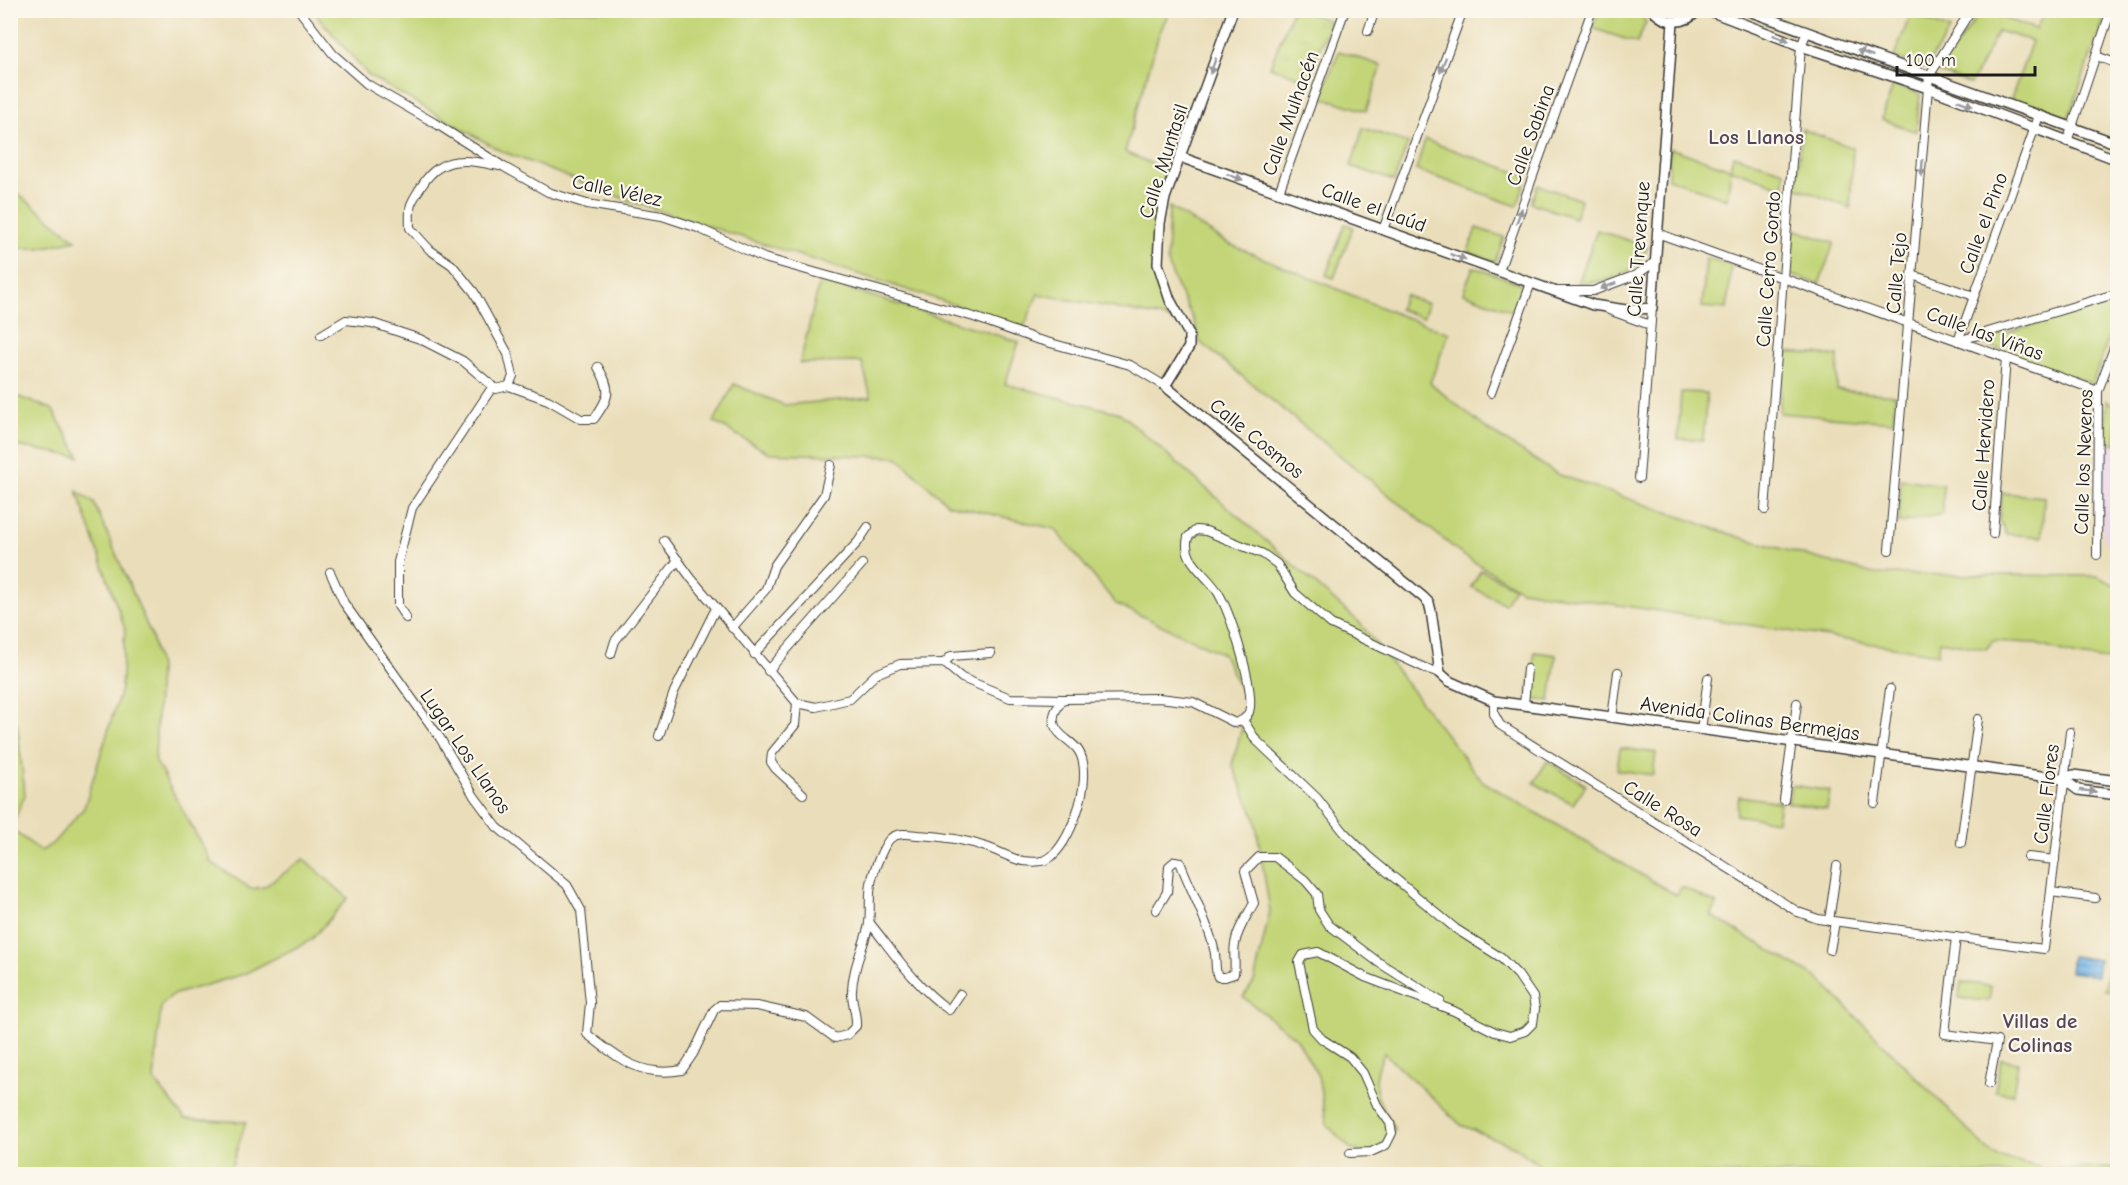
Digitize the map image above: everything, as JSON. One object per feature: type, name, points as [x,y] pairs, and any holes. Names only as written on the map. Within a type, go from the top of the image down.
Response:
[{"type":"street","name":"Calle Vélez","points":[[299,10],[333,54],[367,84],[548,192],[587,204],[662,216],[698,228],[764,258],[974,317]]},
{"type":"street","name":"Calle Muntasil","points":[[1166,386],[1189,347],[1189,333],[1170,300],[1161,277],[1157,254],[1162,211],[1233,10]]},
{"type":"street","name":"Calle Mulhacén","points":[[1279,192],[1345,10]]},
{"type":"street","points":[[1368,31],[1375,10]]},
{"type":"street","points":[[1383,230],[1463,10]]},
{"type":"street","name":"Calle Sabina","points":[[1499,271],[1592,10]]},
{"type":"street","points":[[1653,10],[1663,20],[1672,22],[1688,19],[1698,10]]},
{"type":"street","points":[[1707,10],[1802,46],[1928,88],[2118,160]]},
{"type":"street","points":[[1746,10],[2118,144]]},
{"type":"street","name":"Calle Tejo","points":[[1889,550],[1929,76],[1971,10]]},
{"type":"street","points":[[2067,142],[2111,10]]},
{"type":"street","name":"Calle Trevenque","points":[[1639,478],[1672,22]]},
{"type":"street","name":"Calle Cerro Gordo","points":[[1766,510],[1802,46],[1808,32]]},
{"type":"street","points":[[2096,56],[2118,64]]},
{"type":"street","name":"Calle el Pino","points":[[1958,341],[2039,116]]},
{"type":"street","name":"Calle el Laúd","points":[[1180,157],[1650,326]]},
{"type":"street","points":[[504,167],[469,160],[448,163],[429,174],[409,206],[410,228],[430,250],[452,265],[474,292],[508,354],[513,376],[509,386]]},
{"type":"street","name":"Calle las Viñas","points":[[1657,232],[2098,391]]},
{"type":"street","name":"Calle el Laúd","points":[[1555,291],[1593,291],[1636,275],[1655,262]]},
{"type":"street","points":[[1912,275],[1974,296]]},
{"type":"street","points":[[1491,393],[1531,283]]},
{"type":"street","points":[[1958,341],[2118,293]]},
{"type":"street","name":"Calle el Laúd","points":[[1602,307],[1626,310],[1652,308]]},
{"type":"street","name":"Calle Cosmos","points":[[974,317],[1036,339],[1130,365],[1166,386],[1429,603],[1440,673]]},
{"type":"street","points":[[321,335],[346,320],[372,323],[420,339],[463,361],[496,389],[509,386],[548,400],[581,419],[594,418],[606,401],[607,383],[598,367]]},
{"type":"street","name":"Calle los Neveros","points":[[2097,555],[2098,391],[2118,337]]},
{"type":"street","name":"Calle Hervidero","points":[[1993,534],[2006,358]]},
{"type":"street","points":[[406,618],[398,606],[398,562],[412,508],[492,386]]},
{"type":"street","points":[[732,628],[766,589],[774,566],[824,495],[831,465]]},
{"type":"street","points":[[754,654],[858,542],[868,527]]},
{"type":"street","points":[[664,541],[732,628],[796,703],[816,707],[850,699],[876,674],[900,664],[944,663],[962,678],[1010,698],[1159,698],[1193,702],[1235,723],[1243,720],[1248,715],[1251,703],[1240,650],[1220,595],[1192,564],[1186,548],[1188,537],[1196,530],[1206,531],[1263,554],[1277,564],[1302,601],[1331,624],[1440,673]]},
{"type":"street","points":[[611,654],[615,640],[678,560]]},
{"type":"street","points":[[768,671],[862,564]]},
{"type":"street","name":"Lugar Los Llanos","points":[[330,572],[344,603],[440,738],[480,805],[497,827],[567,885],[576,900],[581,910],[590,1003],[586,1035],[619,1059],[650,1072],[667,1073],[682,1070],[693,1054],[714,1010],[720,1005],[757,1006],[806,1017],[835,1038],[847,1035],[856,1026],[857,1015],[852,994],[854,968],[869,922],[871,880],[890,839],[902,834],[957,840],[988,848],[1022,861],[1045,861],[1054,855],[1072,826],[1082,793],[1084,771],[1079,751],[1061,735],[1054,724],[1054,712],[1063,699]]},
{"type":"street","points":[[659,736],[674,692],[716,608]]},
{"type":"street","points":[[944,663],[951,656],[991,653]]},
{"type":"street","points":[[1524,705],[1527,669]]},
{"type":"street","points":[[1612,718],[1618,672]]},
{"type":"street","name":"Avenida Colinas Bermejas","points":[[1440,673],[1449,681],[1494,701],[2063,779],[2073,776],[2118,781]]},
{"type":"street","points":[[1701,730],[1708,678]]},
{"type":"street","points":[[1875,803],[1890,689]]},
{"type":"street","name":"Calle Rosa","points":[[1494,701],[1494,714],[1500,725],[1798,912],[1818,920],[2044,949]]},
{"type":"street","points":[[796,703],[795,725],[772,753],[771,762],[803,794]]},
{"type":"street","points":[[1784,800],[1797,703]]},
{"type":"street","points":[[1962,843],[1978,719]]},
{"type":"street","points":[[1156,910],[1167,892],[1169,866],[1175,861],[1180,862],[1202,913],[1214,949],[1218,977],[1234,974],[1236,963],[1234,946],[1237,934],[1254,903],[1245,871],[1259,857],[1275,857],[1305,880],[1317,894],[1319,910],[1329,925],[1378,962],[1454,1011],[1495,1032],[1510,1036],[1525,1031],[1533,1023],[1535,1009],[1533,997],[1518,975],[1500,957],[1456,929],[1368,856],[1344,832],[1317,798],[1256,740],[1243,720]]},
{"type":"street","name":"Calle Flores","points":[[2044,949],[2070,732]]},
{"type":"street","name":"Avenida Colinas Bermejas","points":[[2063,779],[2078,790],[2118,795]]},
{"type":"street","name":"Calle Flores","points":[[2028,857],[2055,860]]},
{"type":"street","points":[[1830,950],[1837,866]]},
{"type":"street","points":[[2051,892],[2095,898]]},
{"type":"street","points":[[869,922],[915,980],[937,1001],[950,1010],[960,994]]},
{"type":"street","points":[[1956,937],[1945,1034],[1997,1041],[1989,1084]]},
{"type":"street","points":[[1350,1153],[1371,1152],[1386,1145],[1392,1132],[1390,1123],[1377,1105],[1363,1073],[1350,1057],[1322,1039],[1313,1029],[1299,962],[1303,955],[1318,952],[1365,977],[1454,1011]]},
{"type":"shaded area","points":[[2103,442],[2117,447],[2117,583],[2112,581],[2113,552],[2103,540]]},
{"type":"green space","points":[[313,11],[1169,11],[1158,37],[1125,152],[1171,172],[1157,206],[1155,268],[1159,289],[1179,325],[1163,317],[1038,294],[1024,327],[635,203],[501,151],[369,76]]},
{"type":"green space","points":[[1292,11],[1302,11],[1330,21],[1308,80],[1270,67]]},
{"type":"green space","points":[[1599,11],[1638,11],[1646,22],[1637,43],[1592,28]]},
{"type":"green space","points":[[1981,11],[2036,29],[2045,11],[2107,11],[2068,119],[2011,99],[2032,41],[1998,31],[1971,84],[1938,72]]},
{"type":"green space","points":[[1911,13],[1950,30],[1925,68],[1894,57]]},
{"type":"green space","points":[[1339,51],[1382,66],[1366,111],[1321,97]]},
{"type":"green space","points":[[1893,85],[1920,94],[1916,132],[1882,119]]},
{"type":"green space","points":[[1363,128],[1408,143],[1394,181],[1351,166]]},
{"type":"green space","points":[[1802,129],[1853,148],[1850,208],[1796,187]]},
{"type":"green space","points":[[1425,140],[1527,176],[1517,206],[1416,170]]},
{"type":"green space","points":[[1670,148],[1730,169],[1733,155],[1784,171],[1784,188],[1731,169],[1727,199],[1668,178]]},
{"type":"green space","points":[[1538,185],[1581,200],[1575,218],[1531,203]]},
{"type":"green space","points":[[11,188],[76,240],[34,248],[11,244]]},
{"type":"green space","points":[[1169,207],[1229,244],[1397,314],[1449,333],[1430,383],[1487,429],[1557,474],[1739,537],[1874,574],[2097,576],[2117,586],[2117,661],[2077,656],[2032,643],[1993,641],[1986,649],[1940,641],[1938,654],[1521,590],[1464,556],[1200,342],[1194,321],[1175,283],[1167,260]]},
{"type":"green space","points":[[1345,224],[1353,227],[1334,278],[1326,275]]},
{"type":"green space","points":[[1476,228],[1504,237],[1495,262],[1468,252]]},
{"type":"green space","points":[[1794,229],[1834,243],[1819,284],[1788,274]]},
{"type":"green space","points":[[1597,230],[1648,247],[1643,257],[1628,271],[1610,279],[1578,284]]},
{"type":"green space","points":[[1706,258],[1731,265],[1727,309],[1702,307]]},
{"type":"green space","points":[[1473,267],[1525,285],[1515,312],[1463,293]]},
{"type":"green space","points":[[820,280],[1019,342],[1005,384],[1120,413],[1360,623],[1482,781],[1676,895],[1682,887],[1717,904],[1710,915],[1819,979],[1993,1155],[2045,1169],[2117,1168],[2117,1174],[1662,1174],[1657,1169],[1604,1165],[1572,1174],[1551,1174],[1515,1147],[1461,1125],[1384,1053],[1376,1076],[1377,1093],[1395,1130],[1380,1154],[1352,1150],[1327,1125],[1318,1076],[1297,1039],[1243,997],[1254,982],[1270,911],[1255,818],[1232,765],[1248,705],[1223,654],[1116,604],[1055,529],[948,504],[897,457],[769,453],[714,422],[734,384],[784,405],[871,397],[862,362],[800,363]]},
{"type":"green space","points":[[1405,295],[1428,304],[1423,318],[1399,309]]},
{"type":"green space","points":[[2117,300],[2117,315],[2092,384],[1977,341]]},
{"type":"green space","points":[[1784,352],[1838,356],[1837,390],[1895,395],[1893,422],[1779,413]]},
{"type":"green space","points":[[11,390],[13,395],[52,409],[80,457],[11,445]]},
{"type":"green space","points":[[1681,392],[1707,393],[1703,440],[1678,439]]},
{"type":"green space","points":[[2107,400],[2117,407],[2117,444],[2105,439]]},
{"type":"green space","points":[[1901,479],[1943,485],[1943,514],[1899,523]]},
{"type":"green space","points":[[77,491],[94,503],[152,637],[159,667],[155,760],[211,862],[251,889],[264,887],[304,859],[348,898],[311,940],[244,974],[172,995],[161,1006],[154,1080],[185,1119],[246,1122],[229,1174],[11,1174],[11,829],[41,851],[53,843],[84,808],[121,689],[125,629]]},
{"type":"green space","points":[[2002,493],[2044,497],[2042,537],[2006,534],[1999,522]]},
{"type":"green space","points":[[1481,570],[1514,587],[1505,604],[1471,587]]},
{"type":"green space","points":[[1535,652],[1556,655],[1550,701],[1531,699],[1528,695]]},
{"type":"green space","points":[[11,714],[17,724],[25,795],[11,827]]},
{"type":"green space","points":[[1620,748],[1656,753],[1653,775],[1617,770]]},
{"type":"green space","points":[[1547,761],[1586,785],[1573,804],[1534,783]]},
{"type":"green space","points":[[1791,785],[1830,791],[1827,809],[1788,803]]},
{"type":"green space","points":[[1739,796],[1780,802],[1777,821],[1736,815]]},
{"type":"green space","points":[[2110,951],[2117,952],[2117,992],[2105,990]]},
{"type":"green space","points":[[1961,982],[1991,986],[1989,1001],[1959,998]]},
{"type":"green space","points":[[2001,1059],[2018,1062],[2013,1094],[1995,1091]]},
{"type":"water","points":[[2072,956],[2099,960],[2097,976],[2070,972]]},
{"type":"district","name":"Los Llanos","points":[[1756,137]]},
{"type":"district","name":"Villas de Colinas","points":[[2040,1033]]}]
